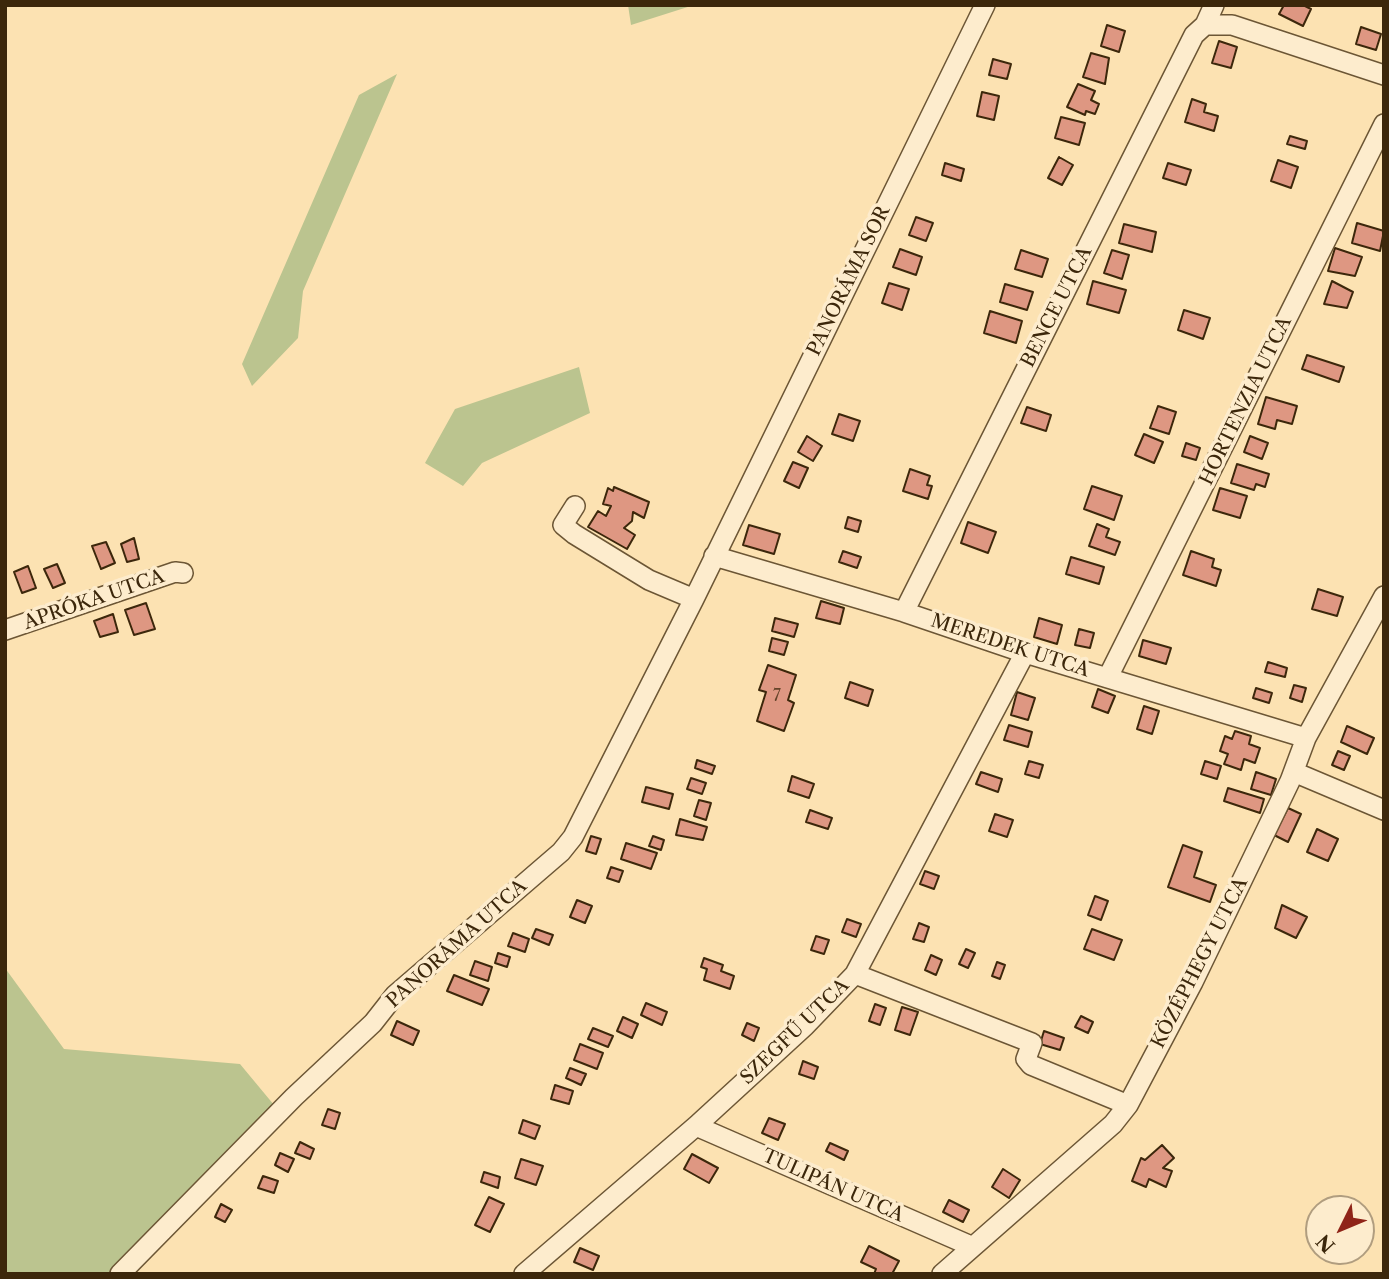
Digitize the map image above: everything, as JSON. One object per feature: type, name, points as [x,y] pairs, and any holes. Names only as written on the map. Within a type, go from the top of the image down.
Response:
[{"type":"street","name":"PANORÁMA SOR","points":[[714,556],[985,5]]},
{"type":"street","name":"BENCE UTCA","points":[[904,612],[1194,35],[1205,25],[1214,5]]},
{"type":"street","points":[[1205,25],[1232,25],[1384,75]]},
{"type":"street","name":"HORTENZIA UTCA","points":[[1108,677],[1384,124]]},
{"type":"street","points":[[575,506],[563,525],[649,580],[694,599]]},
{"type":"street","name":"PANORÁMA UTCA","points":[[120,1274],[294,1097],[373,1023],[395,995],[561,852],[573,837],[714,556]]},
{"type":"street","name":"MEREDEK UTCA","points":[[714,556],[904,612],[1025,653],[1306,738]]},
{"type":"street","name":"APRÓKA UTCA","points":[[5,630],[175,572],[183,573]]},
{"type":"street","name":"KÖZÉPHEGY UTCA","points":[[942,1274],[1113,1124],[1128,1105],[1193,982],[1294,772],[1306,738],[1384,596]]},
{"type":"street","name":"SZEGFŰ UTCA","points":[[524,1274],[696,1126],[805,1026],[855,974],[1025,653]]},
{"type":"street","points":[[1294,772],[1384,810]]},
{"type":"street","points":[[855,974],[1032,1043],[1026,1059],[1031,1065],[1128,1105]]},
{"type":"street","name":"TULIPÁN UTCA","points":[[696,1126],[971,1246]]},
{"type":"green space","points":[[628,5],[694,5],[631,25]]},
{"type":"green space","points":[[397,74],[303,291],[298,338],[252,386],[242,364],[359,95]]},
{"type":"green space","points":[[579,367],[590,413],[482,463],[463,486],[425,463],[455,409]]},
{"type":"green space","points":[[5,968],[64,1049],[240,1064],[279,1111],[124,1274],[5,1274]]},
{"type":"building","points":[[1284,5],[1303,5],[1311,9],[1303,26],[1279,14]]},
{"type":"building","points":[[1107,25],[1125,31],[1119,52],[1101,46]]},
{"type":"building","points":[[1361,27],[1381,34],[1376,50],[1356,44]]},
{"type":"building","points":[[1219,41],[1237,47],[1231,68],[1212,63]]},
{"type":"building","points":[[1091,53],[1109,58],[1105,84],[1083,77]]},
{"type":"building","points":[[993,59],[1011,64],[1007,79],[989,75]]},
{"type":"building","points":[[1078,84],[1095,91],[1091,100],[1099,104],[1095,114],[1086,111],[1085,115],[1067,107]]},
{"type":"building","points":[[982,92],[999,96],[994,120],[977,116]]},
{"type":"building","points":[[1192,99],[1206,104],[1204,112],[1218,116],[1214,131],[1185,122]]},
{"type":"building","points":[[1061,117],[1085,123],[1079,145],[1055,138]]},
{"type":"building","points":[[1290,136],[1307,141],[1305,149],[1287,144]]},
{"type":"building","points":[[1059,157],[1073,165],[1062,185],[1048,178]]},
{"type":"building","points":[[1278,160],[1298,167],[1291,188],[1271,181]]},
{"type":"building","points":[[945,163],[964,169],[961,181],[942,175]]},
{"type":"building","points":[[1168,163],[1191,170],[1186,185],[1163,178]]},
{"type":"building","points":[[916,217],[933,223],[926,241],[909,235]]},
{"type":"building","points":[[1357,223],[1384,231],[1380,251],[1352,243]]},
{"type":"building","points":[[1124,224],[1156,232],[1152,252],[1119,243]]},
{"type":"building","points":[[1335,248],[1362,257],[1355,276],[1328,271]]},
{"type":"building","points":[[900,249],[922,257],[916,275],[893,267]]},
{"type":"building","points":[[1021,250],[1048,259],[1042,277],[1015,269]]},
{"type":"building","points":[[1112,250],[1129,255],[1122,279],[1104,273]]},
{"type":"building","points":[[1093,281],[1126,290],[1119,313],[1087,304]]},
{"type":"building","points":[[1332,281],[1353,292],[1347,308],[1324,304]]},
{"type":"building","points":[[889,283],[909,289],[902,310],[882,303]]},
{"type":"building","points":[[1005,284],[1033,292],[1027,310],[1000,302]]},
{"type":"building","points":[[1184,310],[1210,318],[1203,339],[1178,330]]},
{"type":"building","points":[[990,311],[1022,321],[1016,343],[984,333]]},
{"type":"building","points":[[1307,355],[1344,367],[1339,382],[1302,369]]},
{"type":"building","points":[[1266,397],[1297,406],[1292,424],[1277,420],[1275,429],[1258,424]]},
{"type":"building","points":[[1158,406],[1176,412],[1169,434],[1150,428]]},
{"type":"building","points":[[1027,407],[1051,415],[1046,431],[1021,423]]},
{"type":"building","points":[[839,414],[860,421],[853,441],[832,434]]},
{"type":"building","points":[[1144,434],[1163,442],[1154,463],[1135,455]]},
{"type":"building","points":[[807,436],[822,446],[813,461],[798,452]]},
{"type":"building","points":[[1250,436],[1268,443],[1262,459],[1244,452]]},
{"type":"building","points":[[1186,443],[1200,448],[1196,460],[1182,456]]},
{"type":"building","points":[[793,462],[808,468],[799,488],[784,481]]},
{"type":"building","points":[[1237,464],[1269,474],[1265,487],[1256,484],[1254,490],[1231,483]]},
{"type":"building","points":[[910,469],[930,476],[927,485],[932,486],[928,499],[903,491]]},
{"type":"building","points":[[1092,486],[1122,496],[1114,520],[1084,509]]},
{"type":"building","points":[[614,487],[649,502],[644,518],[633,512],[632,521],[624,528],[635,535],[627,549],[588,527],[598,511],[606,516],[611,506],[603,504],[608,488],[613,491]]},
{"type":"building","points":[[1220,488],[1247,496],[1240,518],[1213,510]]},
{"type":"building","points":[[848,517],[861,521],[858,532],[845,528]]},
{"type":"building","points":[[968,522],[996,532],[988,553],[961,543]]},
{"type":"building","points":[[1097,524],[1109,529],[1106,537],[1120,542],[1115,555],[1089,546]]},
{"type":"building","points":[[749,525],[780,534],[774,554],[743,545]]},
{"type":"building","points":[[134,538],[139,559],[127,562],[121,544]]},
{"type":"building","points":[[106,542],[115,563],[101,569],[92,546]]},
{"type":"building","points":[[843,551],[861,557],[857,568],[839,562]]},
{"type":"building","points":[[1191,551],[1214,559],[1212,567],[1221,570],[1216,586],[1183,575]]},
{"type":"building","points":[[1071,557],[1104,567],[1099,584],[1066,574]]},
{"type":"building","points":[[57,564],[65,583],[53,588],[44,569]]},
{"type":"building","points":[[28,566],[36,588],[22,593],[14,572]]},
{"type":"building","points":[[1318,589],[1343,597],[1337,616],[1312,609]]},
{"type":"building","points":[[821,601],[844,608],[840,624],[816,618]]},
{"type":"building","points":[[146,603],[155,629],[134,635],[125,610]]},
{"type":"building","points":[[113,614],[118,632],[100,637],[94,621]]},
{"type":"building","points":[[775,618],[798,624],[794,637],[772,631]]},
{"type":"building","points":[[1039,618],[1062,625],[1057,644],[1034,637]]},
{"type":"building","points":[[1079,629],[1094,633],[1090,648],[1075,645]]},
{"type":"building","points":[[772,638],[788,642],[784,655],[769,651]]},
{"type":"building","points":[[1143,640],[1171,648],[1166,664],[1139,656]]},
{"type":"building","points":[[1268,662],[1287,668],[1285,677],[1265,672]]},
{"type":"building","points":[[768,665],[796,675],[788,700],[794,703],[784,731],[757,721],[766,692],[759,690]]},
{"type":"building","points":[[850,682],[873,690],[868,706],[845,698]]},
{"type":"building","points":[[1294,685],[1306,688],[1302,702],[1290,698]]},
{"type":"building","points":[[1256,688],[1272,693],[1269,703],[1253,698]]},
{"type":"building","points":[[1098,689],[1115,696],[1108,713],[1092,707]]},
{"type":"building","points":[[1017,692],[1035,698],[1028,720],[1011,715]]},
{"type":"building","points":[[1144,706],[1159,711],[1152,734],[1137,729]]},
{"type":"building","points":[[1009,725],[1032,732],[1028,747],[1004,740]]},
{"type":"building","points":[[1347,726],[1374,738],[1367,754],[1341,742]]},
{"type":"building","points":[[1235,731],[1251,736],[1249,744],[1260,748],[1255,763],[1244,759],[1241,770],[1224,764],[1228,754],[1220,751],[1225,736],[1232,739]]},
{"type":"building","points":[[1338,751],[1350,756],[1344,770],[1332,765]]},
{"type":"building","points":[[697,760],[715,766],[712,774],[695,768]]},
{"type":"building","points":[[1029,761],[1043,765],[1039,778],[1025,774]]},
{"type":"building","points":[[1205,761],[1221,766],[1217,779],[1201,774]]},
{"type":"building","points":[[981,772],[1002,779],[998,792],[976,784]]},
{"type":"building","points":[[1256,772],[1276,779],[1271,795],[1251,789]]},
{"type":"building","points":[[792,776],[814,784],[809,798],[788,791]]},
{"type":"building","points":[[691,778],[706,783],[702,794],[687,789]]},
{"type":"building","points":[[646,787],[673,794],[669,809],[642,802]]},
{"type":"building","points":[[1228,788],[1264,799],[1260,813],[1224,801]]},
{"type":"building","points":[[699,800],[711,803],[706,820],[694,816]]},
{"type":"building","points":[[1288,808],[1301,814],[1288,842],[1274,835]]},
{"type":"building","points":[[810,810],[832,818],[828,829],[806,822]]},
{"type":"building","points":[[995,814],[1013,820],[1007,837],[989,831]]},
{"type":"building","points":[[680,819],[707,827],[703,840],[676,835]]},
{"type":"building","points":[[1317,829],[1338,839],[1328,861],[1307,852]]},
{"type":"building","points":[[591,836],[601,839],[596,854],[586,851]]},
{"type":"building","points":[[653,836],[664,840],[661,850],[649,846]]},
{"type":"building","points":[[626,843],[657,853],[651,869],[621,859]]},
{"type":"building","points":[[1183,845],[1202,852],[1194,877],[1216,885],[1210,902],[1168,887]]},
{"type":"building","points":[[611,867],[623,871],[619,882],[607,878]]},
{"type":"building","points":[[925,871],[939,876],[934,889],[920,884]]},
{"type":"building","points":[[1095,896],[1108,901],[1101,920],[1088,915]]},
{"type":"building","points":[[577,900],[592,906],[585,923],[570,917]]},
{"type":"building","points":[[1282,905],[1307,917],[1296,938],[1275,928]]},
{"type":"building","points":[[847,919],[861,924],[856,937],[842,932]]},
{"type":"building","points":[[919,923],[929,927],[924,942],[913,939]]},
{"type":"building","points":[[536,929],[553,935],[549,945],[532,938]]},
{"type":"building","points":[[1092,929],[1122,940],[1114,960],[1084,949]]},
{"type":"building","points":[[513,933],[529,939],[525,952],[508,946]]},
{"type":"building","points":[[816,936],[829,940],[824,954],[811,950]]},
{"type":"building","points":[[966,949],[975,953],[968,968],[959,964]]},
{"type":"building","points":[[498,953],[510,957],[507,967],[495,963]]},
{"type":"building","points":[[931,955],[942,960],[936,975],[925,970]]},
{"type":"building","points":[[704,958],[723,965],[721,971],[734,976],[730,989],[704,980],[707,969],[701,967]]},
{"type":"building","points":[[475,961],[492,967],[488,981],[470,975]]},
{"type":"building","points":[[997,962],[1005,965],[1000,979],[992,976]]},
{"type":"building","points":[[454,975],[489,989],[482,1005],[447,991]]},
{"type":"building","points":[[646,1003],[667,1012],[662,1025],[641,1015]]},
{"type":"building","points":[[875,1004],[886,1008],[880,1025],[869,1021]]},
{"type":"building","points":[[902,1007],[918,1012],[910,1035],[895,1030]]},
{"type":"building","points":[[1081,1016],[1093,1022],[1088,1033],[1075,1027]]},
{"type":"building","points":[[623,1017],[638,1024],[632,1038],[617,1031]]},
{"type":"building","points":[[397,1021],[419,1031],[413,1045],[391,1035]]},
{"type":"building","points":[[747,1023],[759,1028],[754,1041],[742,1035]]},
{"type":"building","points":[[593,1028],[613,1036],[608,1047],[588,1039]]},
{"type":"building","points":[[1044,1031],[1064,1038],[1060,1050],[1040,1044]]},
{"type":"building","points":[[580,1044],[603,1053],[597,1069],[574,1060]]},
{"type":"building","points":[[803,1061],[818,1067],[814,1079],[799,1074]]},
{"type":"building","points":[[570,1068],[586,1074],[581,1085],[566,1078]]},
{"type":"building","points":[[555,1085],[573,1091],[569,1104],[551,1099]]},
{"type":"building","points":[[328,1109],[340,1113],[335,1129],[322,1125]]},
{"type":"building","points":[[769,1118],[785,1124],[778,1140],[762,1133]]},
{"type":"building","points":[[523,1120],[540,1126],[535,1139],[519,1133]]},
{"type":"building","points":[[300,1142],[314,1149],[310,1159],[295,1153]]},
{"type":"building","points":[[830,1143],[848,1151],[844,1160],[826,1151]]},
{"type":"building","points":[[1162,1145],[1174,1158],[1163,1168],[1172,1171],[1166,1187],[1149,1179],[1146,1187],[1132,1181],[1141,1158],[1145,1160]]},
{"type":"building","points":[[280,1153],[294,1159],[288,1172],[275,1165]]},
{"type":"building","points":[[692,1154],[718,1168],[709,1183],[684,1169]]},
{"type":"building","points":[[521,1159],[543,1166],[536,1185],[515,1178]]},
{"type":"building","points":[[1003,1169],[1020,1180],[1009,1198],[992,1187]]},
{"type":"building","points":[[484,1172],[500,1177],[498,1188],[481,1182]]},
{"type":"building","points":[[263,1176],[278,1181],[274,1193],[258,1188]]},
{"type":"building","points":[[489,1197],[504,1204],[490,1232],[475,1225]]},
{"type":"building","points":[[949,1200],[969,1210],[963,1222],[943,1212]]},
{"type":"building","points":[[221,1204],[232,1210],[225,1222],[215,1217]]},
{"type":"building","points":[[869,1246],[899,1261],[892,1274],[874,1274],[876,1269],[861,1262]]},
{"type":"building","points":[[580,1248],[599,1256],[593,1270],[574,1262]]}]
